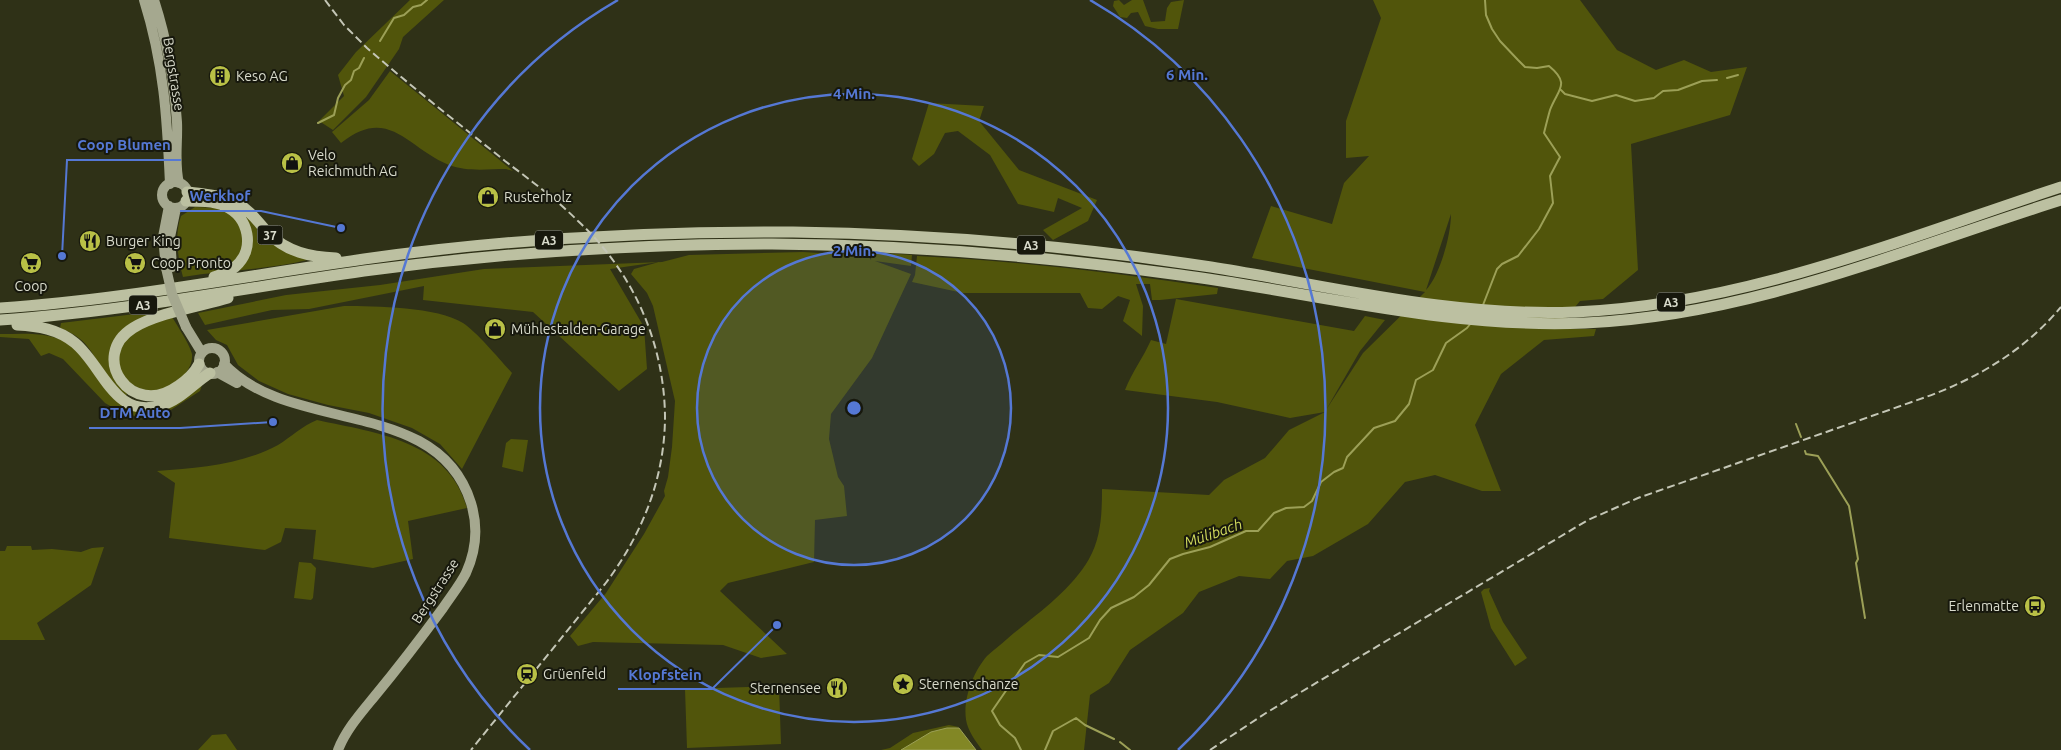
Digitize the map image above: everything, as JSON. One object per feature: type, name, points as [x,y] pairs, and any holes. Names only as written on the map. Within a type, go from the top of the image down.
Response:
[{"type":"highway","name":"A3","points":[[0,308],[96,299],[362,259],[496,244],[627,235],[750,232],[888,235],[1007,243],[1125,255],[1245,273],[1478,321],[1553,318],[1584,323],[1636,319],[1733,302],[1829,276],[1960,227],[1977,215],[2061,187]]},
{"type":"highway","name":"37","points":[[187,197],[221,197],[237,203],[249,212],[275,239],[295,251],[317,256],[362,259]]},
{"type":"highway","points":[[187,197],[227,207],[240,217],[247,236],[245,253],[236,267],[223,274],[189,286]]},
{"type":"highway","name":"A3","points":[[1960,227],[1983,226],[2061,200]]},
{"type":"highway","name":"A3","points":[[0,320],[123,307],[417,264],[563,251],[720,245],[848,246],[984,253],[1090,263],[1409,307]]},
{"type":"highway","points":[[204,355],[193,374],[176,388],[161,395],[149,396],[136,394],[126,387],[118,376],[114,362],[115,352],[120,340],[138,325],[169,314],[286,283]]},
{"type":"highway","points":[[0,324],[38,327],[65,337],[84,352],[115,394],[124,401],[136,406],[151,408],[166,404],[217,370]]},
{"type":"main road","name":"Bergstrasse","points":[[144,0],[155,40],[165,90],[175,183]]},
{"type":"main road","name":"Bergstrasse","points":[[154,0],[169,53],[173,77],[178,130],[175,183]]},
{"type":"main road","name":"Bergstrasse","points":[[175,183],[164,188],[162,196],[163,200],[173,207],[163,237],[172,294],[204,355],[205,371],[230,371],[251,385],[305,408],[396,431],[418,440],[433,450],[454,470],[464,485],[472,508],[475,522],[473,549],[465,575],[432,623],[355,720],[338,750]]},
{"type":"main road","points":[[173,207],[182,206],[187,197],[175,183]]},
{"type":"main road","name":"Bergstrasse","points":[[204,355],[220,351],[224,357],[217,370]]},
{"type":"shaded area","points":[[410,0],[444,0],[403,37],[399,49],[366,97],[333,130],[319,121],[344,96],[338,75],[356,52]]},
{"type":"shaded area","points":[[1119,0],[1124,5],[1132,0],[1143,0],[1151,22],[1165,21],[1167,8],[1171,2],[1184,0],[1178,29],[1158,29],[1145,26],[1138,12],[1131,13],[1127,18],[1120,17],[1113,6],[1114,1]]},
{"type":"shaded area","points":[[1373,0],[1580,0],[1617,50],[1656,70],[1684,60],[1711,72],[1747,67],[1730,115],[1631,144],[1638,270],[1603,299],[1580,301],[1557,329],[1596,329],[1594,336],[1544,340],[1501,374],[1475,425],[1501,491],[1482,491],[1435,475],[1405,482],[1368,524],[1313,556],[1287,561],[1270,579],[1239,576],[1199,592],[1183,613],[1130,650],[1109,683],[1090,695],[1084,750],[982,750],[971,733],[966,719],[965,709],[972,680],[987,656],[1051,602],[1081,571],[1096,543],[1101,517],[1102,489],[1209,495],[1224,480],[1265,458],[1289,430],[1325,412],[1290,418],[1217,402],[1125,390],[1151,340],[1166,344],[1176,299],[1354,331],[1365,316],[1385,320],[1360,351],[1326,410],[1363,353],[1425,292],[1252,258],[1271,206],[1332,224],[1344,183],[1369,156],[1346,158],[1346,121],[1381,18]],"holes":[[[1451,214],[1447,243],[1440,265],[1426,290]]]},
{"type":"shaded area","points":[[390,71],[513,171],[506,169],[470,169],[449,165],[434,158],[397,133],[385,129],[372,128],[358,132],[341,143],[332,132],[369,100]]},
{"type":"shaded area","points":[[929,103],[984,106],[979,121],[1019,170],[1097,200],[1088,221],[1053,240],[1043,230],[1082,208],[1058,198],[1054,212],[1018,204],[990,155],[958,131],[945,133],[934,154],[919,166],[912,159]]},
{"type":"shaded area","points":[[230,203],[307,260],[276,266],[183,277],[178,255],[177,239],[181,216],[195,207],[215,208]]},
{"type":"shaded area","points":[[803,252],[868,256],[871,260],[872,252],[912,255],[911,266],[875,261],[911,274],[872,358],[831,414],[829,439],[838,477],[844,486],[847,516],[815,520],[814,562],[728,583],[720,591],[787,654],[761,658],[723,645],[593,642],[578,646],[570,636],[606,593],[644,534],[665,496],[664,491],[672,447],[675,401],[653,306],[647,293],[631,274],[634,269],[689,255]]},
{"type":"shaded area","points":[[917,256],[1068,268],[1218,288],[1217,294],[1152,300],[1150,284],[1136,284],[1143,306],[1142,336],[1123,321],[1130,300],[1118,296],[1102,309],[1088,308],[1080,293],[963,293],[912,282],[915,275]]},
{"type":"shaded area","points":[[658,262],[610,269],[644,327],[647,369],[619,391],[533,312],[423,300],[424,286],[309,309],[272,310],[205,325],[198,313],[286,295],[380,285],[484,269]]},
{"type":"shaded area","points":[[344,306],[406,308],[452,318],[463,323],[475,333],[512,373],[462,469],[440,444],[412,428],[369,413],[328,405],[288,394],[259,381],[238,365],[227,345],[216,340],[207,330]]},
{"type":"shaded area","points":[[168,310],[191,350],[192,361],[189,368],[180,379],[160,390],[147,390],[131,384],[126,396],[107,377],[83,341],[60,328],[61,323]]},
{"type":"shaded area","points":[[0,334],[46,335],[72,345],[133,409],[202,385],[200,391],[163,415],[141,417],[124,414],[105,403],[63,359],[49,353],[41,356],[29,339],[0,337]]},
{"type":"shaded area","points":[[317,420],[385,436],[407,443],[427,454],[444,467],[458,485],[467,508],[408,521],[413,559],[373,568],[313,559],[316,530],[285,528],[281,542],[265,550],[169,538],[175,483],[157,471],[204,467],[249,457],[278,445],[301,428]]},
{"type":"shaded area","points":[[511,439],[528,440],[523,472],[502,467],[506,443]]},
{"type":"shaded area","points":[[7,546],[31,546],[32,550],[52,549],[81,552],[92,548],[104,547],[91,585],[37,623],[45,640],[0,640],[0,551],[5,551]]},
{"type":"shaded area","points":[[299,562],[311,563],[316,568],[313,598],[311,600],[294,598]]},
{"type":"shaded area","points":[[1490,588],[1489,591],[1503,622],[1527,658],[1515,666],[1491,628],[1481,592],[1484,589]]},
{"type":"shaded area","points":[[779,686],[781,744],[687,748],[685,689]]},
{"type":"shaded area","points":[[949,725],[959,727],[936,734],[905,750],[881,750],[890,748],[913,733]]},
{"type":"shaded area","points":[[947,728],[959,728],[976,750],[901,750],[931,732]]},
{"type":"shaded area","points":[[226,734],[237,750],[198,750],[212,735]]},
{"type":"waterway","points":[[380,41],[394,18],[404,15],[413,7],[421,5],[427,0]]},
{"type":"waterway","name":"Mülibach","points":[[1483,305],[1497,269],[1502,264],[1518,256],[1539,229],[1553,203],[1550,176],[1560,157],[1544,133],[1550,110],[1561,87],[1560,78],[1549,66],[1525,67],[1500,41],[1486,15],[1485,0]]},
{"type":"waterway","points":[[318,123],[334,115],[338,98],[364,58]]},
{"type":"waterway","points":[[1727,78],[1738,75]]},
{"type":"waterway","points":[[1561,90],[1565,94],[1592,101],[1616,95],[1635,101],[1654,98],[1663,91],[1678,90],[1702,81],[1717,80]]},
{"type":"waterway","name":"Mülibach","points":[[1021,750],[1015,738],[1000,725],[992,711],[1025,663],[1039,655],[1058,657],[1089,638],[1100,620],[1111,608],[1134,597],[1149,585],[1170,559],[1210,547],[1246,531],[1258,531],[1274,513],[1286,508],[1304,507],[1312,501],[1321,482],[1343,468],[1347,457],[1374,428],[1395,421],[1409,404],[1416,380],[1433,370],[1446,343],[1471,323]]},
{"type":"waterway","points":[[1796,424],[1801,437]]},
{"type":"waterway","points":[[1805,451],[1806,454],[1818,456],[1849,506],[1865,618]]},
{"type":"waterway","points":[[1045,750],[1053,731],[1076,718],[1085,725],[1114,739]]},
{"type":"waterway","points":[[1120,742],[1130,750]]},
{"type":"railway","points":[[325,0],[344,25],[367,48],[552,197],[597,241],[615,263],[642,310],[652,335],[659,361],[665,416],[664,439],[656,483],[640,526],[630,546],[605,584],[471,750]]},
{"type":"railway","points":[[1210,750],[1266,713],[1588,520],[1638,498],[1926,397],[1964,381],[2000,361],[2032,337],[2061,307]]},
{"type":"place","name":"Keso AG","points":[[220,76]]},
{"type":"place","name":"Velo Reichmuth AG","points":[[292,163]]},
{"type":"place","name":"Rusterholz","points":[[488,197]]},
{"type":"place","name":"Werkhof","points":[[341,228]]},
{"type":"place","name":"Burger King","points":[[90,241]]},
{"type":"place","name":"Coop Blumen","points":[[62,256]]},
{"type":"place","name":"Coop","points":[[31,263]]},
{"type":"place","name":"Coop Pronto","points":[[135,263]]},
{"type":"place","name":"Mühlestalden-Garage","points":[[495,329]]},
{"type":"place","name":"DTM Auto","points":[[273,422]]},
{"type":"place","name":"Erlenmatte","points":[[2035,606]]},
{"type":"place","name":"Klopfstein","points":[[777,625]]},
{"type":"place","name":"Grüenfeld","points":[[527,674]]},
{"type":"place","name":"Sternenschanze","points":[[903,684]]},
{"type":"place","name":"Sternensee","points":[[837,688]]}]
